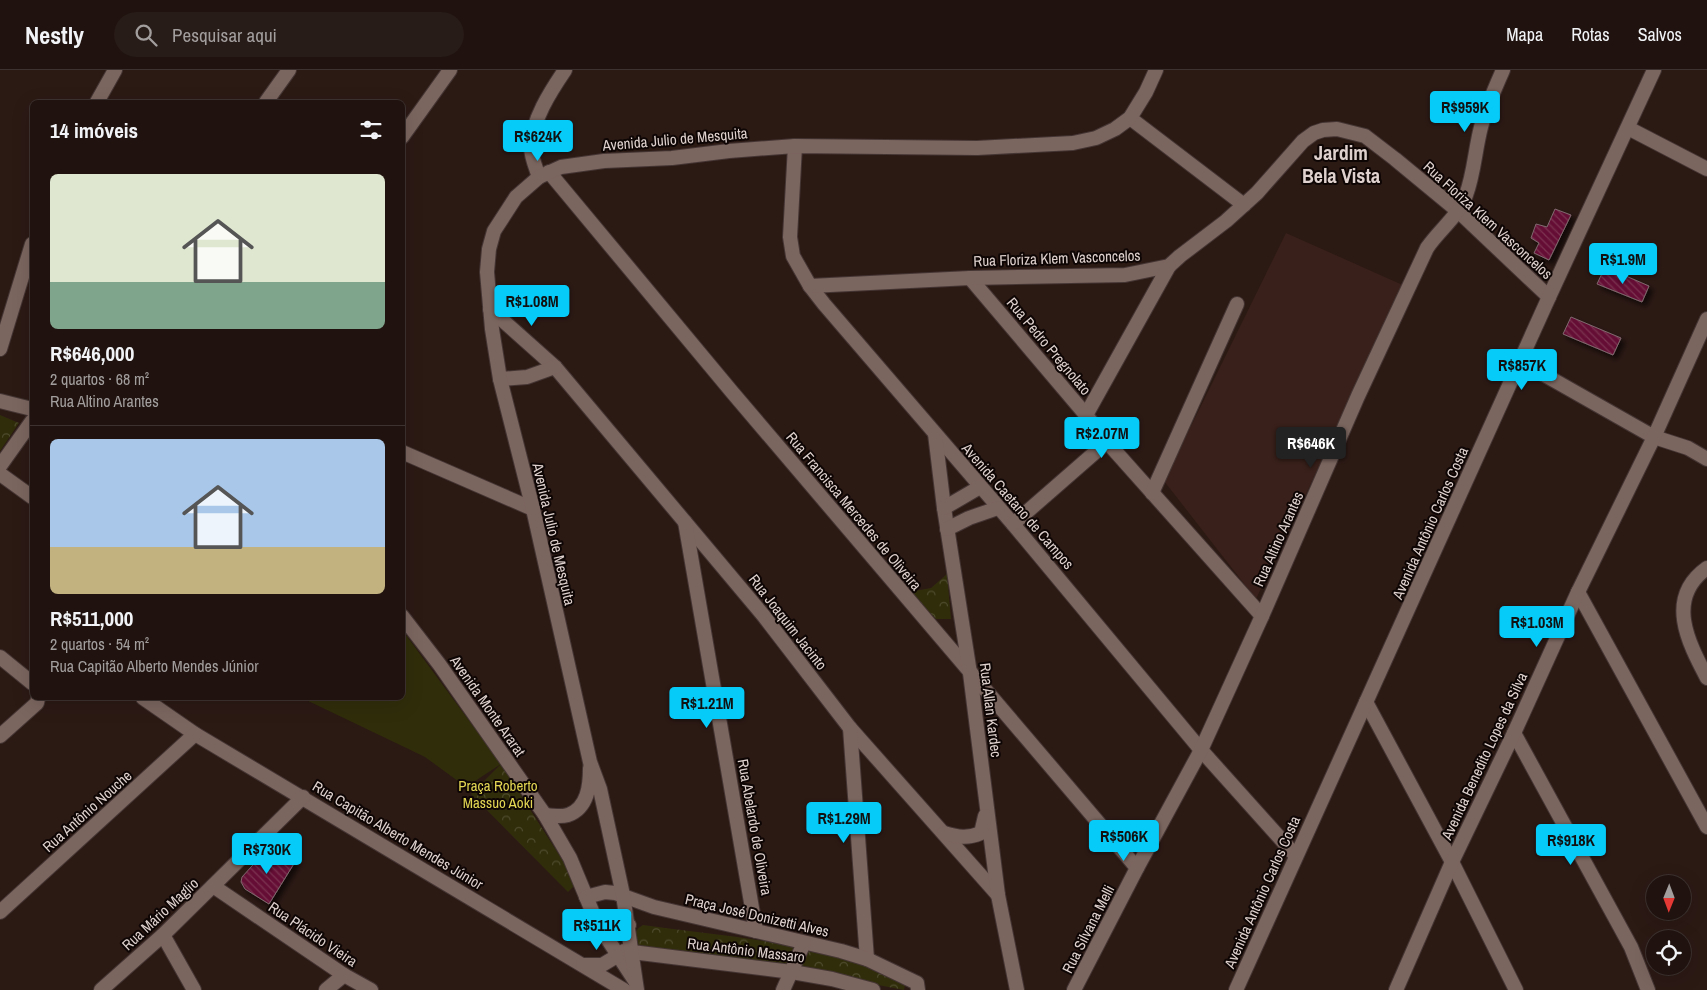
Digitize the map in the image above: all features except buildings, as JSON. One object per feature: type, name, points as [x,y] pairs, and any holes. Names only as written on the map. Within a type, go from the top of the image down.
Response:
[{"type":"street","points":[[98,100],[115,70]]},
{"type":"street","points":[[267,100],[289,70]]},
{"type":"street","points":[[405,133],[450,70]]},
{"type":"street","points":[[544,174],[531,150],[532,139],[536,121],[565,70]]},
{"type":"street","name":"Avenida Julio de Mesquita","points":[[632,987],[633,952],[624,895],[600,789],[590,762],[533,509],[500,379],[490,309],[487,261],[494,231],[516,196],[544,174],[561,167],[604,161],[672,158],[729,150],[795,146],[976,148],[1074,143],[1096,138],[1115,129],[1130,118],[1146,92],[1156,70]]},
{"type":"street","name":"Rua Altino Arantes","points":[[1201,750],[1358,396],[1428,248],[1436,235],[1458,211],[1466,197],[1481,126],[1503,70]]},
{"type":"street","name":"Avenida Antônio Carlos Costa","points":[[1236,990],[1520,360],[1654,70]]},
{"type":"street","points":[[1130,118],[1244,205]]},
{"type":"street","points":[[1628,128],[1707,168]]},
{"type":"street","name":"Rua Floriza Klem Vasconcelos","points":[[810,286],[970,278],[1125,275],[1169,266],[1226,221],[1257,193],[1304,141],[1314,133],[1337,129],[1365,136],[1395,159],[1458,211],[1549,297]]},
{"type":"street","name":"Avenida Caetano de Campos","points":[[795,146],[790,237],[793,256],[810,286],[1013,524],[1201,750],[1296,856]]},
{"type":"street","name":"Rua Francisca Mercedes de Oliveira","points":[[544,174],[1137,868]]},
{"type":"street","points":[[0,349],[30,251]]},
{"type":"street","points":[[1086,415],[1169,266]]},
{"type":"street","name":"Rua Pedro Pregnolato","points":[[970,278],[1107,442],[1262,616]]},
{"type":"street","points":[[1152,493],[1237,304]]},
{"type":"street","name":"Rua Joaquim Jacinto","points":[[490,309],[555,367],[763,615],[850,728],[998,895]]},
{"type":"street","name":"Avenida Benedito Lopes da Silva","points":[[1396,990],[1452,862],[1514,733],[1578,592],[1654,437],[1707,319]]},
{"type":"street","points":[[1520,360],[1654,437],[1688,448],[1707,459]]},
{"type":"street","points":[[500,379],[527,377],[555,367]]},
{"type":"street","points":[[0,401],[30,408]]},
{"type":"street","points":[[0,466],[30,424]]},
{"type":"street","name":"Rua Allan Kardec","points":[[935,434],[947,529],[970,673],[998,895],[1017,990]]},
{"type":"street","points":[[1013,524],[1107,442]]},
{"type":"street","points":[[405,453],[533,509]]},
{"type":"street","points":[[0,474],[30,496]]},
{"type":"street","points":[[944,508],[980,487]]},
{"type":"street","points":[[947,529],[998,508]]},
{"type":"street","name":"Rua Abelardo de Oliveira","points":[[685,521],[756,931]]},
{"type":"street","points":[[1707,568],[1695,578],[1686,593],[1683,613],[1689,644],[1707,678]]},
{"type":"street","points":[[1578,592],[1707,827]]},
{"type":"street","name":"Avenida Monte Ararat","points":[[405,620],[445,672],[545,815],[570,858],[602,932],[616,953],[632,987]]},
{"type":"street","points":[[0,657],[30,681]]},
{"type":"street","points":[[0,736],[37,703],[38,700]]},
{"type":"street","name":"Rua Capitão Alberto Mendes Júnior","points":[[146,700],[196,734],[582,964],[632,987]]},
{"type":"street","points":[[1366,702],[1452,862],[1516,990]]},
{"type":"street","points":[[850,728],[867,958]]},
{"type":"street","points":[[1514,733],[1631,947],[1648,990]]},
{"type":"street","name":"Rua Antônio Nouche","points":[[0,912],[196,734]]},
{"type":"street","name":"Rua Silvana Melli","points":[[1074,990],[1201,750]]},
{"type":"street","name":"Avenida Julio de Mesquita","points":[[545,815],[568,815],[581,806],[588,791],[590,762]]},
{"type":"street","name":"Rua Mário Maglio","points":[[101,990],[163,935],[304,797]]},
{"type":"street","points":[[943,833],[960,838],[972,837],[981,833],[987,806]]},
{"type":"street","name":"Rua Plácido Vieira","points":[[213,886],[344,975],[372,990]]},
{"type":"street","name":"Praça José Donizetti Alves","points":[[586,897],[606,892],[624,895],[654,907],[867,958],[918,986]]},
{"type":"street","points":[[602,932],[617,932],[629,925]]},
{"type":"street","points":[[163,935],[194,990]]},
{"type":"street","points":[[783,990],[804,943]]},
{"type":"street","name":"Rua Antônio Massaro","points":[[616,953],[633,952],[792,972],[832,979],[873,990]]},
{"type":"street","points":[[582,964],[602,965],[616,953]]},
{"type":"street","points":[[326,990],[344,975]]},
{"type":"shaded area","points":[[1286,233],[1405,286],[1256,599],[1164,481]]},
{"type":"green space","points":[[0,415],[19,423],[0,451]]},
{"type":"green space","points":[[947,574],[951,619],[936,619],[909,592],[931,588]]},
{"type":"green space","points":[[405,634],[501,764],[466,787],[425,757],[306,700],[405,700]]},
{"type":"green space","name":"Praça Roberto Massuo Aoki","points":[[501,764],[577,883],[568,892],[471,794]]},
{"type":"green space","points":[[643,925],[755,939],[837,955],[874,968],[905,985],[904,990],[800,970],[640,950],[636,943],[635,933]]},
{"type":"district","name":"Jardim Bela Vista","points":[[1341,164]]}]
